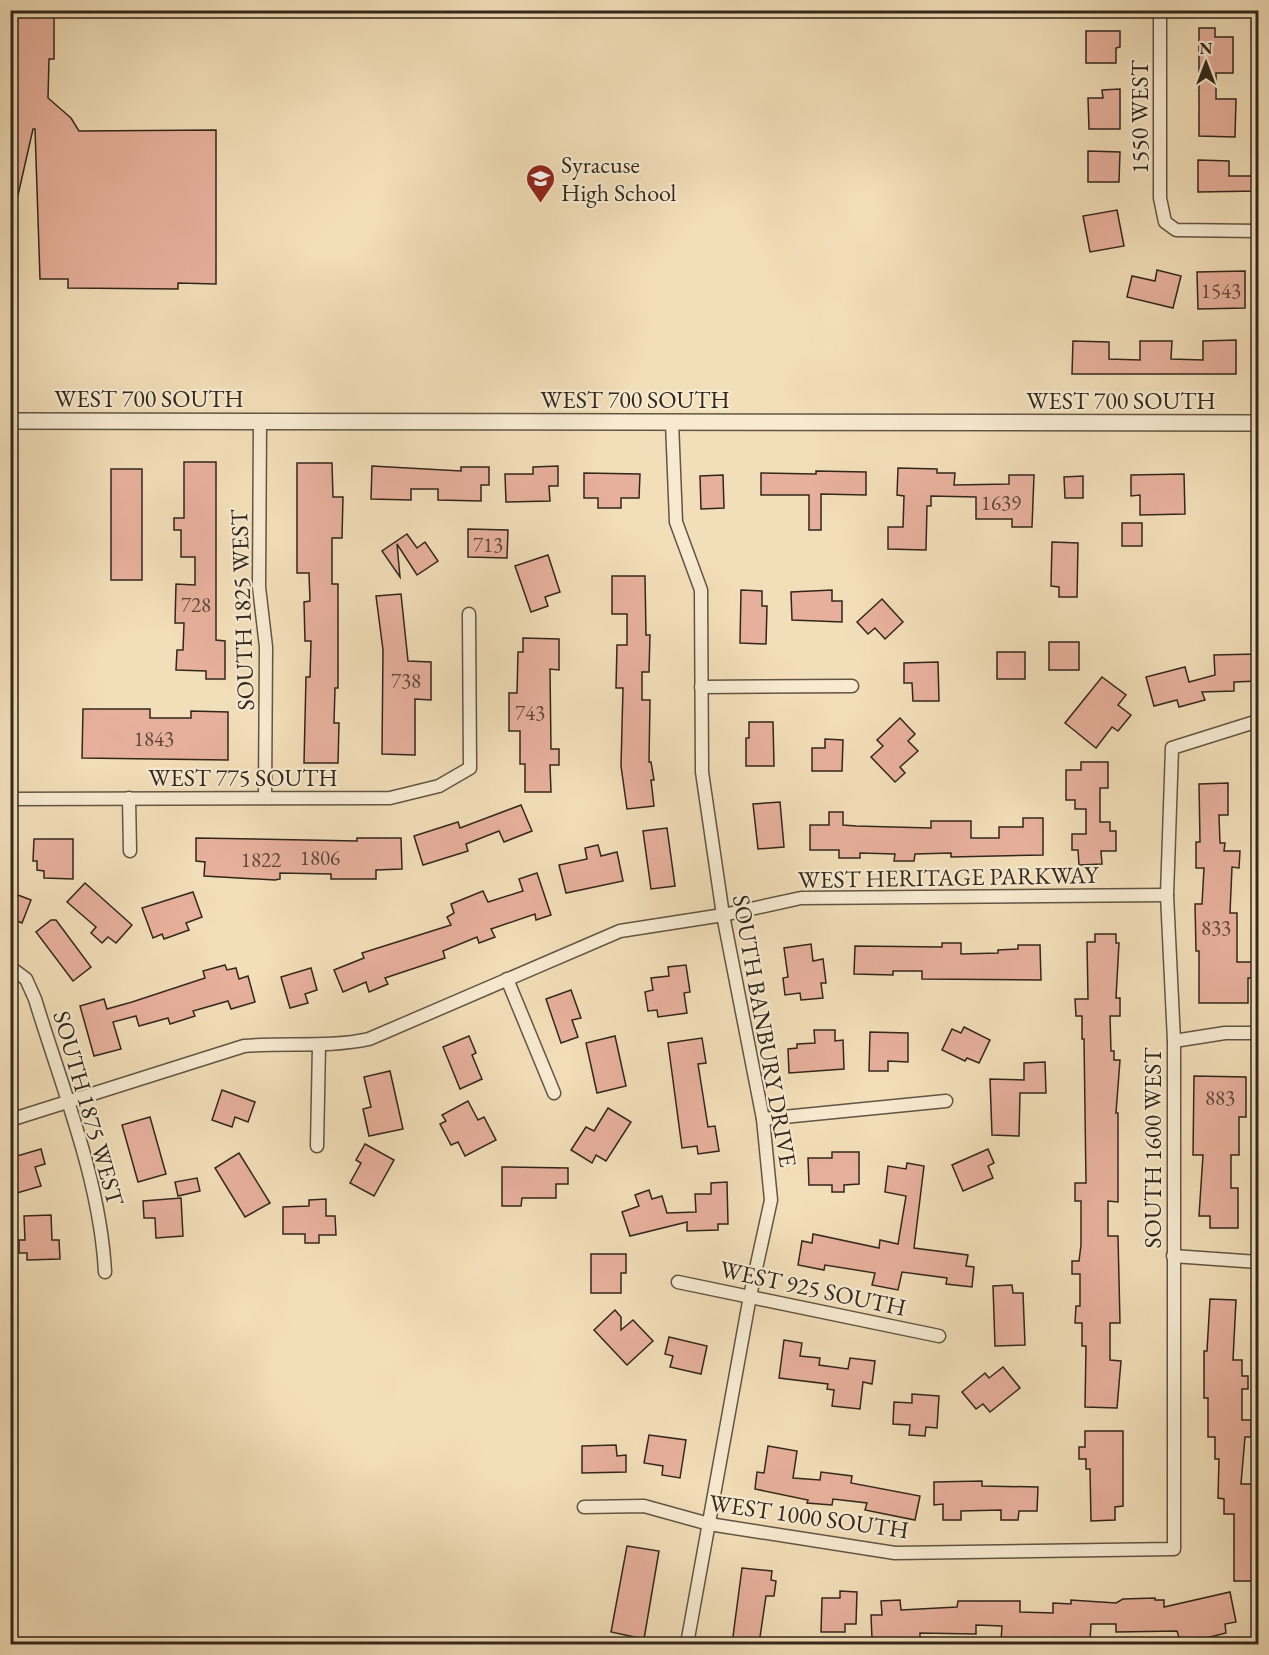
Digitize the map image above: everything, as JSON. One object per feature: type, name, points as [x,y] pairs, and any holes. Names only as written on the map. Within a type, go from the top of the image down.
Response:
[{"type":"street","name":"1550 WEST","points":[[1161,10],[1160,198],[1165,222],[1176,230],[1258,231]]},
{"type":"street","name":"WEST 700 SOUTH","points":[[10,420],[1258,423]]},
{"type":"street","name":"SOUTH 1825 WEST","points":[[260,421],[259,587],[266,647],[265,798]]},
{"type":"street","name":"SOUTH BANBURY DRIVE","points":[[672,422],[676,522],[701,590],[702,772],[723,915],[763,1119],[771,1200],[750,1296],[687,1644]]},
{"type":"street","name":"WEST 775 SOUTH","points":[[10,799],[390,798],[438,786],[470,768],[469,614]]},
{"type":"street","points":[[701,687],[852,686]]},
{"type":"street","name":"SOUTH 1600 WEST","points":[[1174,1549],[1174,1041],[1167,896],[1172,748],[1258,722]]},
{"type":"street","points":[[129,798],[130,851]]},
{"type":"street","name":"WEST HERITAGE PARKWAY","points":[[10,1120],[244,1046],[276,1043],[344,1044],[369,1039],[620,931],[723,915],[801,898],[1167,896]]},
{"type":"street","name":"SOUTH 1875 WEST","points":[[10,967],[26,979],[32,988],[95,1196],[102,1231],[105,1272]]},
{"type":"street","points":[[507,979],[554,1093]]},
{"type":"street","points":[[1174,1041],[1225,1033],[1258,1033]]},
{"type":"street","points":[[317,1146],[319,1045]]},
{"type":"street","points":[[763,1119],[946,1101]]},
{"type":"street","points":[[1173,1256],[1258,1262]]},
{"type":"street","name":"WEST 925 SOUTH","points":[[678,1282],[939,1336]]},
{"type":"street","name":"WEST 1000 SOUTH","points":[[584,1507],[644,1506],[709,1524],[895,1553],[1174,1549]]},
{"type":"green space","points":[[1252,255],[1258,255],[1258,393],[1252,393]]},
{"type":"building","points":[[10,10],[54,10],[54,59],[49,59],[48,98],[71,118],[79,131],[216,130],[216,284],[178,283],[178,289],[68,288],[68,279],[40,279],[35,129],[33,129],[16,204],[10,203]]},
{"type":"building","points":[[1199,28],[1215,28],[1215,37],[1233,37],[1233,73],[1216,73],[1216,99],[1236,99],[1235,137],[1199,136]]},
{"type":"building","points":[[1086,31],[1120,31],[1120,47],[1116,48],[1116,63],[1086,63]]},
{"type":"building","points":[[1120,89],[1120,129],[1089,129],[1088,98],[1103,98],[1102,90]]},
{"type":"building","points":[[1088,151],[1120,152],[1119,182],[1088,182]]},
{"type":"building","points":[[1198,160],[1229,161],[1229,176],[1258,176],[1258,191],[1198,192]]},
{"type":"building","points":[[1117,210],[1124,246],[1090,252],[1083,216]]},
{"type":"building","points":[[1157,270],[1181,276],[1173,308],[1127,297],[1132,276],[1155,281]]},
{"type":"building","points":[[1245,271],[1245,308],[1198,309],[1197,272]]},
{"type":"building","points":[[1236,340],[1236,374],[1072,374],[1073,341],[1109,342],[1109,359],[1140,360],[1140,341],[1172,341],[1171,359],[1203,360],[1203,341]]},
{"type":"building","points":[[184,462],[216,462],[216,640],[225,641],[225,679],[206,679],[206,671],[176,670],[177,650],[183,650],[184,623],[175,623],[176,584],[195,585],[195,557],[181,557],[181,530],[174,530],[174,518],[184,518]]},
{"type":"building","points":[[297,463],[332,463],[333,497],[343,497],[342,538],[332,538],[332,584],[338,584],[338,688],[335,688],[334,723],[339,723],[338,763],[304,763],[306,677],[310,677],[311,641],[305,641],[304,602],[310,601],[309,573],[297,573]]},
{"type":"building","points":[[372,466],[461,471],[461,467],[489,467],[489,485],[481,485],[481,501],[438,500],[438,489],[411,489],[411,500],[371,499]]},
{"type":"building","points":[[558,466],[558,486],[549,486],[550,501],[506,502],[505,474],[533,474],[533,467]]},
{"type":"building","points":[[898,468],[937,469],[937,473],[955,473],[954,485],[1009,484],[1009,475],[1034,475],[1032,527],[1012,527],[1012,519],[976,519],[976,497],[931,496],[931,506],[927,506],[926,550],[888,549],[888,527],[903,527],[904,496],[897,495]]},
{"type":"building","points":[[111,469],[142,469],[142,580],[111,580]]},
{"type":"building","points":[[816,471],[866,472],[866,495],[821,494],[821,530],[809,530],[809,495],[761,495],[761,473],[816,474]]},
{"type":"building","points":[[584,473],[640,474],[639,498],[621,498],[621,508],[598,508],[598,498],[584,498]]},
{"type":"building","points":[[1184,474],[1185,514],[1140,515],[1140,495],[1131,496],[1131,475]]},
{"type":"building","points":[[723,475],[724,508],[701,509],[700,476]]},
{"type":"building","points":[[1083,476],[1083,498],[1065,498],[1064,477]]},
{"type":"building","points":[[1122,523],[1142,523],[1142,546],[1122,546]]},
{"type":"building","points":[[468,529],[508,530],[507,558],[468,557]]},
{"type":"building","points":[[407,534],[417,548],[425,542],[438,561],[417,575],[397,544],[400,577],[382,551]]},
{"type":"building","points":[[1052,542],[1078,543],[1077,597],[1059,597],[1059,587],[1051,586]]},
{"type":"building","points":[[548,555],[560,592],[545,597],[548,606],[531,612],[515,566]]},
{"type":"building","points":[[612,576],[645,576],[646,635],[650,635],[649,672],[642,672],[642,700],[650,700],[649,762],[651,762],[654,780],[651,780],[654,806],[627,809],[621,766],[623,688],[616,688],[617,645],[627,645],[627,614],[612,614]]},
{"type":"building","points":[[741,590],[762,591],[762,606],[767,606],[766,644],[740,643]]},
{"type":"building","points":[[832,590],[832,601],[842,601],[842,622],[792,620],[791,592]]},
{"type":"building","points":[[401,594],[408,661],[431,662],[431,700],[415,699],[415,755],[382,754],[383,650],[376,596]]},
{"type":"building","points":[[882,599],[903,622],[885,639],[875,628],[868,634],[857,622]]},
{"type":"building","points":[[523,638],[559,639],[559,670],[550,669],[551,749],[559,749],[559,765],[550,765],[551,792],[525,792],[525,764],[520,764],[520,731],[509,731],[509,693],[517,693],[518,652],[523,652]]},
{"type":"building","points":[[1049,642],[1079,642],[1079,670],[1049,670]]},
{"type":"building","points":[[997,652],[1025,652],[1025,679],[997,679]]},
{"type":"building","points":[[1257,654],[1258,681],[1234,682],[1234,691],[1202,692],[1205,700],[1179,707],[1177,700],[1154,706],[1146,677],[1185,667],[1189,682],[1215,675],[1214,655]]},
{"type":"building","points":[[938,662],[939,701],[913,701],[912,683],[904,683],[904,663]]},
{"type":"building","points":[[1102,677],[1126,695],[1118,705],[1131,715],[1118,731],[1112,727],[1096,748],[1065,723]]},
{"type":"building","points":[[83,709],[150,709],[150,718],[191,718],[191,711],[228,712],[228,760],[82,758]]},
{"type":"building","points":[[900,718],[915,734],[908,741],[918,751],[900,767],[905,773],[895,782],[871,757],[883,746],[877,740]]},
{"type":"building","points":[[749,722],[773,722],[774,766],[746,766],[746,738],[749,738]]},
{"type":"building","points":[[825,739],[843,740],[842,771],[812,771],[812,748],[825,748]]},
{"type":"building","points":[[1081,762],[1108,762],[1108,788],[1100,788],[1100,822],[1110,822],[1110,831],[1116,831],[1116,851],[1101,851],[1102,864],[1079,865],[1078,850],[1072,850],[1072,834],[1086,834],[1086,809],[1075,809],[1075,800],[1066,800],[1066,770],[1081,770]]},
{"type":"building","points":[[1228,783],[1228,815],[1219,815],[1220,843],[1225,843],[1224,851],[1240,851],[1239,868],[1232,867],[1230,913],[1237,913],[1237,962],[1252,962],[1252,978],[1248,978],[1248,1003],[1199,1003],[1199,951],[1196,951],[1195,904],[1202,904],[1204,868],[1196,868],[1196,842],[1200,842],[1199,784]]},
{"type":"building","points":[[780,802],[784,847],[758,849],[753,804]]},
{"type":"building","points":[[521,805],[532,831],[504,842],[499,831],[466,844],[468,851],[423,865],[414,836],[458,822],[460,828]]},
{"type":"building","points":[[829,812],[843,812],[843,825],[856,826],[931,828],[931,821],[971,821],[971,838],[999,838],[999,827],[1023,827],[1023,818],[1043,818],[1043,855],[951,857],[951,853],[915,854],[914,861],[894,861],[895,854],[860,853],[860,858],[839,858],[839,850],[810,850],[810,825],[829,825]]},
{"type":"building","points":[[667,828],[675,886],[651,889],[643,831]]},
{"type":"building","points":[[196,838],[357,841],[357,838],[401,838],[402,869],[376,870],[376,879],[331,879],[331,874],[280,873],[280,879],[275,880],[204,876],[205,862],[196,861]]},
{"type":"building","points":[[34,839],[73,839],[73,879],[44,878],[44,871],[37,870],[37,861],[33,861]]},
{"type":"building","points":[[598,845],[601,856],[617,852],[623,881],[566,893],[559,865],[587,859],[585,848]]},
{"type":"building","points":[[537,873],[551,915],[536,920],[535,914],[491,929],[495,937],[479,943],[477,937],[443,951],[445,958],[385,978],[388,984],[369,992],[366,982],[343,992],[334,970],[364,958],[362,953],[451,925],[447,917],[454,913],[451,904],[483,891],[488,902],[523,891],[519,879]]},
{"type":"building","points":[[85,883],[132,925],[116,943],[108,937],[102,943],[91,933],[96,927],[67,902]]},
{"type":"building","points":[[10,892],[31,900],[22,923],[10,918]]},
{"type":"building","points":[[193,892],[202,917],[186,923],[189,930],[164,939],[162,934],[153,938],[142,908]]},
{"type":"building","points":[[51,920],[56,920],[91,967],[73,981],[36,932]]},
{"type":"building","points":[[1095,934],[1116,934],[1116,943],[1119,943],[1116,998],[1120,998],[1120,1016],[1110,1016],[1111,1051],[1114,1051],[1114,1060],[1120,1060],[1116,1113],[1118,1113],[1118,1202],[1108,1201],[1108,1236],[1118,1236],[1120,1323],[1110,1323],[1110,1360],[1121,1361],[1117,1408],[1085,1407],[1086,1346],[1082,1346],[1082,1323],[1075,1323],[1076,1306],[1080,1306],[1080,1274],[1072,1274],[1072,1261],[1079,1261],[1081,1245],[1081,1201],[1075,1201],[1075,1183],[1086,1183],[1084,1039],[1082,1039],[1082,1016],[1076,1016],[1075,999],[1088,999],[1087,942],[1095,942]]},
{"type":"building","points":[[942,943],[961,943],[961,954],[998,953],[998,950],[1018,949],[1018,945],[1040,945],[1041,980],[922,979],[922,971],[893,971],[893,975],[854,974],[855,946],[942,947]]},
{"type":"building","points":[[811,944],[813,961],[823,959],[826,983],[821,983],[823,998],[801,1000],[800,993],[785,995],[783,978],[788,977],[784,948]]},
{"type":"building","points":[[225,965],[227,970],[236,968],[239,979],[248,976],[255,1002],[231,1009],[228,1001],[193,1011],[195,1016],[170,1024],[168,1018],[139,1026],[136,1016],[113,1022],[121,1049],[94,1056],[80,1006],[104,999],[107,1009],[132,1002],[205,978],[203,971]]},
{"type":"building","points":[[686,965],[690,992],[684,993],[687,1013],[658,1017],[657,1010],[648,1011],[645,992],[653,990],[651,978],[669,976],[668,967]]},
{"type":"building","points":[[311,968],[317,990],[305,994],[308,1003],[290,1008],[281,977]]},
{"type":"building","points":[[571,990],[581,1018],[572,1020],[578,1037],[561,1043],[546,999]]},
{"type":"building","points":[[964,1027],[990,1040],[979,1063],[967,1058],[965,1061],[942,1050],[952,1029],[961,1033]]},
{"type":"building","points":[[814,1030],[835,1030],[835,1041],[843,1040],[844,1069],[789,1073],[788,1049],[797,1048],[797,1044],[815,1043]]},
{"type":"building","points":[[870,1032],[908,1033],[908,1062],[888,1061],[888,1071],[869,1071]]},
{"type":"building","points":[[469,1036],[476,1053],[472,1055],[482,1079],[460,1089],[443,1047]]},
{"type":"building","points":[[615,1036],[626,1086],[597,1093],[586,1043]]},
{"type":"building","points":[[702,1038],[706,1063],[698,1064],[708,1127],[715,1126],[719,1151],[698,1154],[697,1146],[682,1148],[668,1043]]},
{"type":"building","points":[[1045,1062],[1046,1093],[1020,1093],[1019,1136],[992,1135],[990,1079],[1024,1080],[1024,1063]]},
{"type":"building","points":[[390,1071],[403,1129],[369,1136],[363,1109],[371,1107],[364,1077]]},
{"type":"building","points":[[1194,1076],[1246,1077],[1246,1117],[1239,1117],[1239,1155],[1231,1155],[1231,1188],[1238,1188],[1238,1228],[1210,1228],[1210,1216],[1199,1216],[1203,1155],[1193,1155]]},
{"type":"building","points":[[222,1090],[255,1102],[248,1122],[235,1117],[232,1127],[212,1120]]},
{"type":"building","points":[[468,1101],[478,1120],[484,1117],[496,1140],[465,1156],[458,1142],[451,1145],[440,1124],[446,1121],[442,1115]]},
{"type":"building","points":[[608,1108],[631,1122],[606,1161],[596,1155],[592,1163],[571,1150],[586,1127],[594,1131]]},
{"type":"building","points":[[150,1117],[166,1174],[138,1182],[122,1125]]},
{"type":"building","points":[[365,1144],[394,1160],[374,1196],[350,1183],[361,1163],[356,1160]]},
{"type":"building","points":[[41,1149],[45,1164],[35,1167],[41,1186],[10,1195],[10,1158]]},
{"type":"building","points":[[988,1149],[994,1163],[988,1166],[993,1178],[963,1191],[952,1165]]},
{"type":"building","points":[[832,1152],[859,1152],[859,1184],[844,1185],[844,1192],[832,1192],[832,1185],[809,1185],[808,1158],[832,1158]]},
{"type":"building","points":[[239,1153],[270,1203],[245,1217],[215,1168]]},
{"type":"building","points":[[907,1163],[924,1166],[914,1248],[968,1255],[966,1266],[974,1267],[972,1287],[946,1284],[947,1278],[902,1272],[898,1290],[872,1285],[875,1273],[825,1265],[824,1270],[798,1265],[802,1241],[812,1243],[813,1234],[879,1248],[880,1240],[898,1244],[906,1196],[885,1192],[888,1166],[906,1169]]},
{"type":"building","points":[[502,1167],[568,1168],[568,1184],[556,1184],[556,1198],[522,1198],[521,1206],[502,1206]]},
{"type":"building","points":[[197,1178],[200,1191],[178,1196],[175,1182]]},
{"type":"building","points":[[727,1182],[728,1224],[718,1224],[718,1230],[687,1231],[687,1222],[630,1236],[622,1212],[639,1206],[635,1195],[649,1190],[652,1199],[662,1196],[667,1213],[696,1212],[695,1194],[711,1194],[711,1183]]},
{"type":"building","points":[[181,1198],[183,1236],[156,1238],[155,1218],[144,1218],[143,1201]]},
{"type":"building","points":[[326,1199],[326,1216],[335,1216],[336,1235],[319,1235],[319,1243],[305,1243],[305,1234],[283,1234],[283,1207],[309,1206],[309,1200]]},
{"type":"building","points":[[51,1215],[52,1240],[59,1240],[60,1259],[27,1260],[27,1253],[19,1253],[19,1240],[25,1240],[24,1216]]},
{"type":"building","points":[[591,1254],[626,1254],[626,1273],[621,1273],[621,1293],[591,1293]]},
{"type":"building","points":[[1012,1285],[1013,1293],[1023,1293],[1025,1345],[995,1346],[993,1286]]},
{"type":"building","points":[[1210,1299],[1236,1300],[1233,1360],[1242,1360],[1242,1376],[1248,1376],[1248,1389],[1242,1389],[1242,1420],[1251,1420],[1251,1437],[1245,1437],[1241,1484],[1255,1484],[1254,1526],[1258,1526],[1258,1581],[1234,1581],[1234,1514],[1224,1514],[1224,1499],[1218,1498],[1219,1459],[1215,1459],[1215,1437],[1208,1437],[1208,1398],[1204,1398],[1204,1351],[1207,1351]]},
{"type":"building","points":[[615,1310],[621,1317],[621,1330],[633,1320],[653,1341],[627,1365],[594,1330]]},
{"type":"building","points":[[669,1337],[707,1346],[701,1374],[670,1367],[673,1356],[665,1354]]},
{"type":"building","points":[[784,1340],[802,1343],[800,1356],[820,1358],[819,1365],[848,1369],[850,1358],[875,1361],[872,1384],[863,1382],[860,1409],[832,1406],[834,1390],[827,1389],[828,1384],[779,1378]]},
{"type":"building","points":[[1003,1367],[1020,1388],[990,1412],[983,1404],[976,1409],[962,1392],[985,1373],[989,1378]]},
{"type":"building","points":[[912,1394],[939,1396],[937,1428],[926,1427],[925,1436],[909,1435],[910,1425],[893,1424],[894,1402],[912,1403]]},
{"type":"building","points":[[1085,1431],[1123,1431],[1123,1506],[1115,1507],[1115,1520],[1091,1521],[1090,1469],[1086,1469],[1086,1459],[1079,1459],[1079,1447],[1085,1447]]},
{"type":"building","points":[[649,1435],[686,1440],[680,1478],[662,1475],[663,1466],[644,1463]]},
{"type":"building","points":[[616,1445],[617,1456],[626,1455],[626,1472],[582,1473],[582,1446]]},
{"type":"building","points":[[768,1446],[797,1451],[793,1478],[820,1480],[821,1472],[852,1476],[851,1483],[920,1496],[915,1520],[865,1510],[867,1503],[833,1499],[832,1505],[807,1503],[808,1500],[755,1489],[757,1472],[764,1473]]},
{"type":"building","points":[[982,1481],[982,1486],[1038,1487],[1037,1511],[1019,1511],[1018,1520],[1001,1520],[1001,1510],[961,1511],[961,1520],[943,1520],[943,1504],[934,1505],[934,1482]]},
{"type":"building","points":[[627,1546],[659,1551],[644,1639],[611,1632]]},
{"type":"building","points":[[742,1568],[772,1571],[771,1580],[776,1581],[774,1596],[766,1596],[759,1644],[732,1644]]},
{"type":"building","points":[[840,1591],[857,1592],[856,1624],[845,1624],[845,1632],[821,1632],[822,1598],[840,1598]]},
{"type":"building","points":[[1230,1592],[1236,1622],[1225,1624],[1226,1633],[1190,1642],[1190,1639],[1180,1641],[1177,1631],[1116,1632],[1116,1624],[1091,1624],[1090,1640],[1074,1644],[1001,1641],[1002,1626],[976,1625],[976,1634],[920,1633],[920,1638],[872,1639],[871,1615],[882,1615],[881,1601],[900,1600],[901,1610],[957,1607],[958,1601],[1020,1601],[1020,1612],[1053,1613],[1053,1603],[1071,1604],[1071,1600],[1116,1603],[1123,1599],[1155,1598],[1155,1600],[1164,1600],[1164,1607]]},
{"type":"place","name":"Syracuse High School","points":[[540,204]]}]
